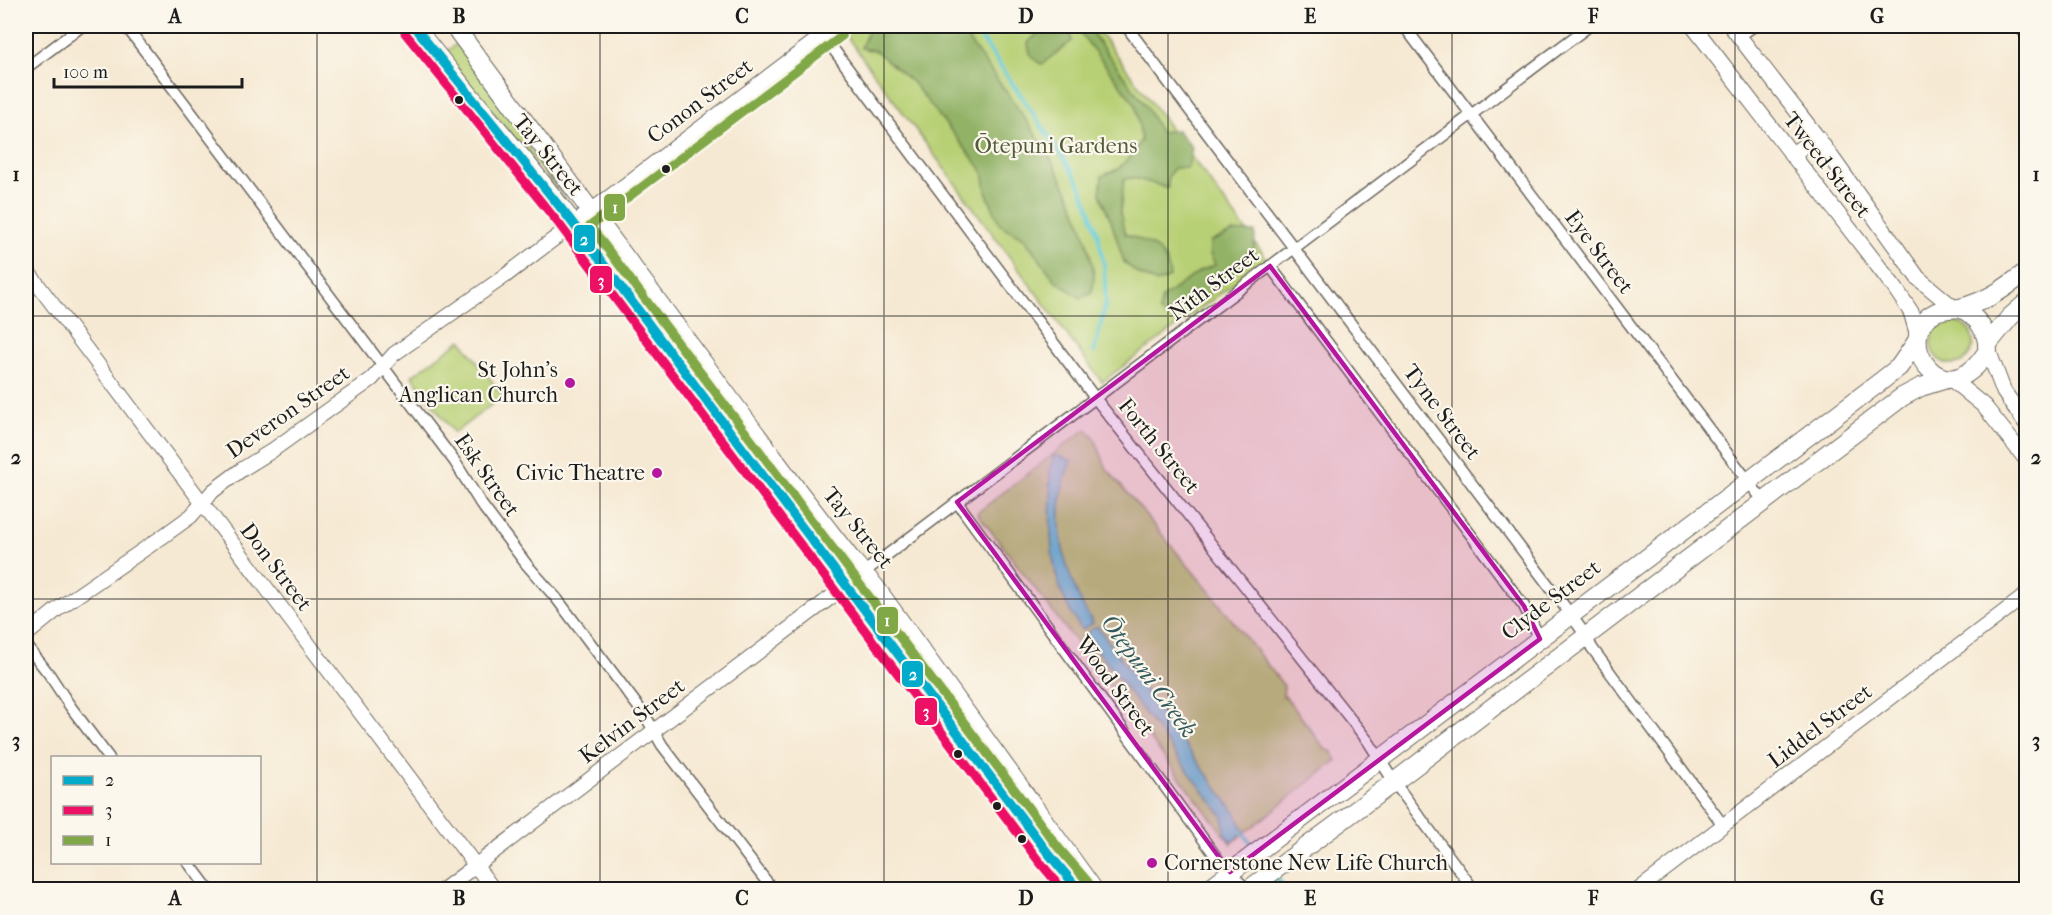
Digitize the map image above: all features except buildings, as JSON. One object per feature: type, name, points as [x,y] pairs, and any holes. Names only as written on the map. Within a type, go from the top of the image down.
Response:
[{"type":"highway","name":"Tay Street","points":[[414,26],[573,224],[847,585],[1054,847],[1094,890]]},
{"type":"highway","name":"Tay Street","points":[[454,26],[798,491],[883,597],[973,725],[1054,847],[1079,890]]},
{"type":"highway","name":"Clyde Street","points":[[1207,890],[1889,375],[1906,358],[1924,322],[1931,315],[1938,311],[1979,303],[1994,296],[2026,272]]},
{"type":"highway","points":[[1257,882],[1394,782],[1902,397],[1921,387],[1968,374],[1976,368],[2010,317],[2026,303]]},
{"type":"highway","points":[[1957,308],[1978,321],[1983,327],[1988,348]]},
{"type":"highway","points":[[1917,338],[1921,359],[1927,367],[1934,373],[1949,379]]},
{"type":"highway","points":[[1054,847],[1073,890]]},
{"type":"highway","points":[[1054,847],[1102,890]]},
{"type":"main road","name":"Tweed Street","points":[[1693,26],[1903,300],[1911,312],[1917,338]]},
{"type":"main road","name":"Tweed Street","points":[[1735,31],[1817,137],[1918,278],[1957,308]]},
{"type":"main road","points":[[1791,155],[1817,137]]},
{"type":"main road","points":[[1988,348],[2004,392],[2026,423]]},
{"type":"main road","points":[[1949,379],[1984,406],[2026,459]]},
{"type":"street","points":[[26,68],[82,26]]},
{"type":"street","name":"Esk Street","points":[[126,26],[455,462],[481,504],[646,717],[662,745],[773,890]]},
{"type":"street","name":"Conon Street","points":[[573,224],[819,30],[835,26]]},
{"type":"street","name":"Tyne Street","points":[[1126,26],[1571,615],[1592,648],[1723,825]]},
{"type":"street","name":"Eye Street","points":[[1404,26],[1764,502]]},
{"type":"street","name":"Nith Street","points":[[863,573],[1589,26]]},
{"type":"street","points":[[1735,31],[1754,26]]},
{"type":"street","points":[[2019,26],[2026,35]]},
{"type":"street","name":"Forth Street","points":[[819,30],[1095,398],[1381,759],[1394,782],[1474,890]]},
{"type":"street","name":"Deveron Street","points":[[26,635],[59,608],[191,516],[201,503],[241,470],[372,379],[398,351],[505,276],[573,224]]},
{"type":"street","points":[[1270,266],[1524,606],[1540,639]]},
{"type":"street","name":"Don Street","points":[[26,269],[494,890]]},
{"type":"street","name":"Wood Street","points":[[957,502],[1220,862],[1230,872],[1257,882]]},
{"type":"street","name":"Kelvin Street","points":[[443,890],[863,573]]},
{"type":"street","name":"Liddel Street","points":[[1638,890],[2026,595]]},
{"type":"street","points":[[26,645],[108,756]]},
{"type":"street","points":[[190,864],[209,890]]},
{"type":"highlighted area","points":[[1270,266],[1524,606],[1540,639],[1230,872],[957,502]]},
{"type":"green space","name":"Ōtepuni Gardens","points":[[855,26],[1095,26],[1267,259],[1102,382],[844,33]]},
{"type":"green space","points":[[870,26],[958,26],[1037,136],[1070,195],[1082,227],[1094,272],[1091,294],[1080,298],[1054,279],[1024,238],[1000,225],[986,191],[983,171],[913,83],[876,51],[861,48]]},
{"type":"green space","points":[[1052,26],[1064,26],[1072,41],[1042,64],[1032,56],[1028,43],[1038,33]]},
{"type":"green space","points":[[1075,26],[1087,26],[1146,106],[1160,132],[1177,130],[1192,148],[1188,168],[1174,168],[1168,177],[1168,188],[1134,178],[1124,179],[1120,212],[1125,234],[1149,244],[1161,253],[1170,277],[1157,283],[1138,274],[1124,262],[1100,194],[1102,176],[1118,169],[1132,155],[1141,140],[1135,104]]},
{"type":"green space","points":[[458,43],[514,121],[532,152],[565,199],[444,53]]},
{"type":"green space","points":[[1233,232],[1255,232],[1254,256],[1206,296],[1174,308],[1166,317],[1159,311],[1162,298],[1200,271],[1215,265],[1210,254],[1210,242]]},
{"type":"green space","points":[[1952,322],[1967,328],[1973,343],[1967,358],[1952,364],[1937,358],[1931,343],[1937,328]]},
{"type":"green space","points":[[461,340],[503,396],[454,433],[412,376]]},
{"type":"green space","points":[[1086,429],[1095,439],[1107,469],[1210,592],[1284,686],[1283,696],[1326,750],[1331,751],[1337,760],[1231,844],[977,513]]},
{"type":"water","points":[[1054,455],[1071,460],[1064,480],[1060,526],[1071,577],[1084,609],[1093,623],[1082,630],[1063,597],[1051,545],[1051,489],[1049,485],[1050,467]]},
{"type":"water","points":[[1097,626],[1234,811],[1245,831],[1231,842],[1226,836],[1223,817],[1085,634]]},
{"type":"waterway","name":"Ōtepuni Creek","points":[[973,26],[1063,157],[1078,181],[1088,204],[1098,235],[1104,265],[1106,302],[1094,352]]},
{"type":"waterway","name":"Ōtepuni Creek","points":[[1240,829],[1254,847]]},
{"type":"waterway","name":"Ōtepuni Creek","points":[[1260,855],[1270,868]]},
{"type":"waterway","name":"Ōtepuni Creek","points":[[1276,877],[1286,890]]},
{"type":"transit line","name":"2","points":[[414,26],[568,217],[1048,853],[1079,890]]},
{"type":"transit line","name":"3","points":[[405,33],[559,224],[1038,860],[1063,890]]},
{"type":"transit line","name":"1","points":[[842,36],[590,226],[1057,846],[1088,882]]},
{"type":"place","name":"St John's Anglican Church","points":[[570,383]]},
{"type":"place","name":"Civic Theatre","points":[[657,473]]},
{"type":"place","name":"Cornerstone New Life Church","points":[[1152,863]]}]
